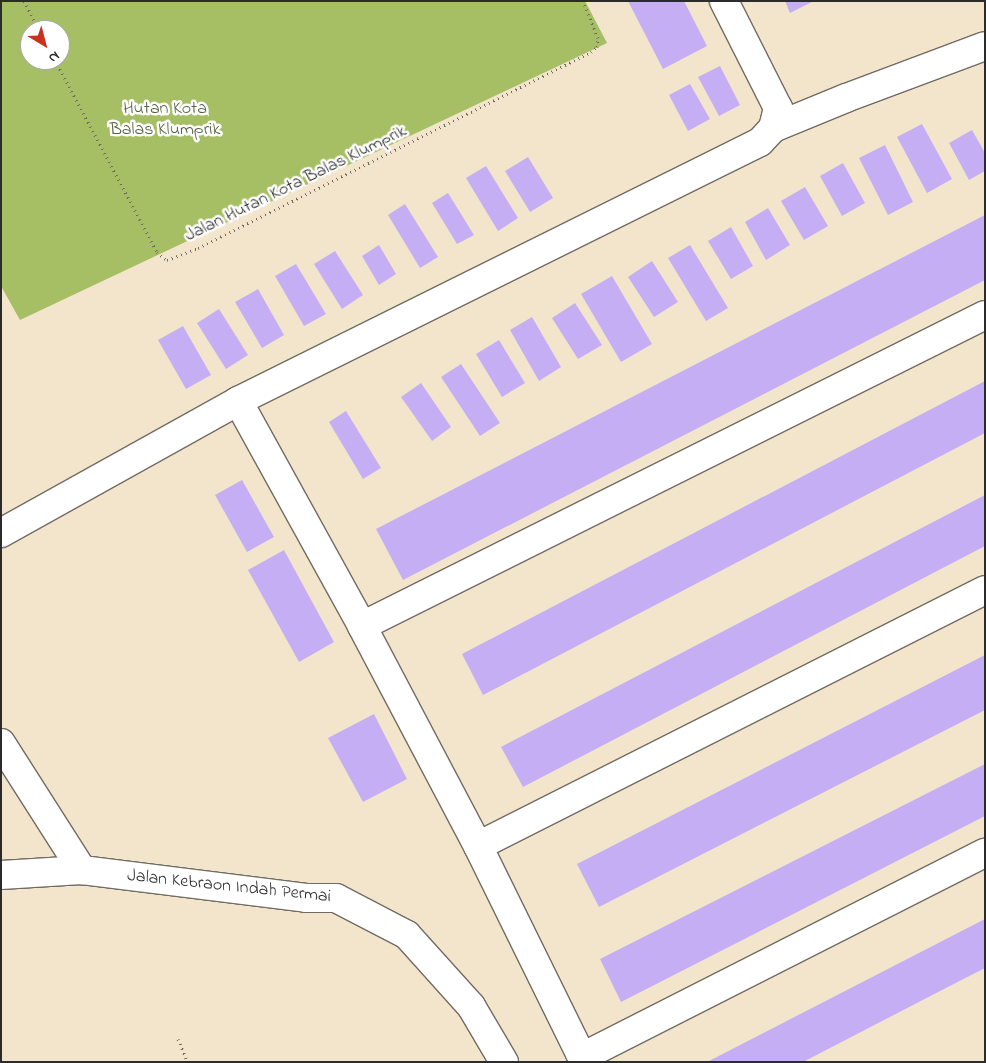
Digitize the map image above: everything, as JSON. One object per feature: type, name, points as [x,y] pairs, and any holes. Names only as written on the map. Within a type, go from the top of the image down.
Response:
[{"type":"street","points":[[724,1],[778,108],[774,128]]},
{"type":"street","points":[[1,533],[238,401],[760,142],[774,128],[846,98],[985,46]]},
{"type":"street","points":[[362,626],[985,315]]},
{"type":"street","points":[[238,401],[362,626],[478,846],[580,1053],[592,1052],[985,853]]},
{"type":"street","points":[[478,846],[985,590]]},
{"type":"street","points":[[1,743],[82,870]]},
{"type":"street","name":"Jalan Kebraon Indah Permai","points":[[1,875],[82,870],[306,898],[336,898],[407,935],[471,1006],[504,1062]]},
{"type":"path","points":[[24,1],[34,20]]},
{"type":"path","name":"Jalan Hutan Kota Balas Klumprik","points":[[60,70],[157,252],[168,260],[198,248],[591,52],[597,47],[598,38],[583,1]]},
{"type":"path","points":[[178,1039],[188,1062]]},
{"type":"green space","name":"Hutan Kota Balas Klumprik","points":[[1,1],[585,1],[607,43],[20,320],[1,286]]},
{"type":"building","points":[[628,1],[684,1],[707,46],[663,69]]},
{"type":"building","points":[[785,1],[814,1],[790,13]]},
{"type":"building","points":[[720,66],[740,105],[719,116],[698,77]]},
{"type":"building","points":[[690,84],[710,119],[688,131],[669,95]]},
{"type":"building","points":[[922,124],[952,179],[927,193],[897,137]]},
{"type":"building","points":[[972,130],[985,153],[985,171],[969,180],[949,143]]},
{"type":"building","points":[[885,145],[913,202],[888,215],[859,158]]},
{"type":"building","points":[[528,157],[553,198],[530,212],[505,171]]},
{"type":"building","points":[[843,163],[865,203],[842,216],[820,176]]},
{"type":"building","points":[[486,166],[518,218],[498,231],[466,178]]},
{"type":"building","points":[[805,187],[828,226],[804,240],[781,201]]},
{"type":"building","points":[[448,193],[474,235],[457,244],[432,203]]},
{"type":"building","points":[[405,204],[438,257],[420,268],[388,215]]},
{"type":"building","points":[[768,208],[790,245],[766,260],[745,222]]},
{"type":"building","points":[[985,215],[985,280],[403,580],[376,529]]},
{"type":"building","points":[[731,227],[753,266],[731,279],[708,241]]},
{"type":"building","points":[[379,245],[396,274],[379,285],[362,256]]},
{"type":"building","points":[[690,245],[728,308],[706,321],[668,258]]},
{"type":"building","points":[[335,251],[363,295],[342,309],[314,264]]},
{"type":"building","points":[[652,261],[678,302],[654,317],[628,277]]},
{"type":"building","points":[[296,264],[326,314],[304,326],[275,276]]},
{"type":"building","points":[[612,276],[652,344],[621,362],[581,294]]},
{"type":"building","points":[[258,289],[284,335],[262,348],[235,302]]},
{"type":"building","points":[[575,303],[602,345],[578,359],[552,318]]},
{"type":"building","points":[[219,309],[248,355],[226,369],[197,323]]},
{"type":"building","points":[[532,317],[561,367],[539,381],[510,330]]},
{"type":"building","points":[[183,326],[211,375],[186,389],[158,340]]},
{"type":"building","points":[[499,340],[525,383],[502,397],[476,354]]},
{"type":"building","points":[[461,364],[500,423],[480,436],[441,377]]},
{"type":"building","points":[[985,381],[985,433],[483,695],[462,654]]},
{"type":"building","points":[[421,383],[451,427],[432,441],[401,397]]},
{"type":"building","points":[[346,411],[381,468],[363,479],[329,422]]},
{"type":"building","points":[[242,480],[274,537],[247,552],[215,495]]},
{"type":"building","points":[[985,495],[985,546],[523,787],[501,747]]},
{"type":"building","points":[[284,550],[334,642],[299,662],[248,570]]},
{"type":"building","points":[[985,655],[985,710],[599,907],[577,864]]},
{"type":"building","points":[[374,714],[407,779],[363,802],[328,738]]},
{"type":"building","points":[[985,764],[985,816],[621,1002],[600,959]]},
{"type":"building","points":[[985,919],[985,968],[803,1062],[707,1062]]}]
